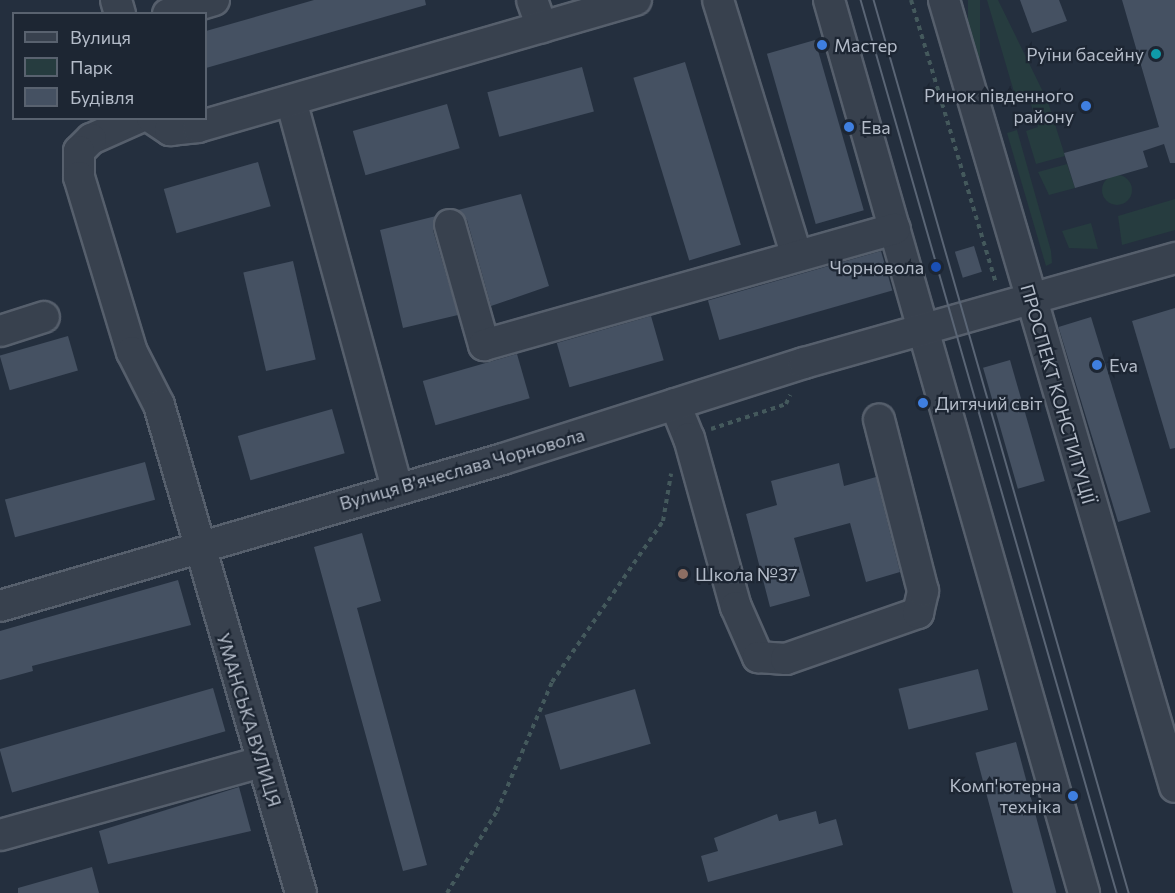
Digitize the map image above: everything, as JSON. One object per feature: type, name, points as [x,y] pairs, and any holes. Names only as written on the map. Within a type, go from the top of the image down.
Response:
[{"type":"street","points":[[175,12],[214,0]]},
{"type":"street","points":[[155,120],[170,130],[292,104],[537,14],[636,0]]},
{"type":"street","points":[[718,0],[796,254]]},
{"type":"street","points":[[829,0],[1084,893]]},
{"type":"street","name":"ПРОСПЕКТ КОНСТИТУЦІЇ","points":[[944,0],[1016,302],[1175,787]]},
{"type":"street","points":[[292,104],[397,489]]},
{"type":"street","name":"УМАНСЬКА ВУЛИЦЯ","points":[[134,120],[91,139],[79,151],[79,177],[132,352],[159,405],[197,547],[301,893]]},
{"type":"street","points":[[450,225],[484,345],[796,254],[895,228]]},
{"type":"street","points":[[924,331],[1016,302],[1175,258]]},
{"type":"street","points":[[0,331],[44,317]]},
{"type":"street","name":"Вулиця Вʼячеслава Чорновола","points":[[0,606],[397,489],[804,363],[924,331]]},
{"type":"street","points":[[675,404],[690,438],[736,607],[759,657],[786,659],[918,613],[923,591],[879,420]]},
{"type":"street","points":[[0,835],[262,762]]},
{"type":"path","points":[[910,0],[1016,302]]},
{"type":"path","points":[[447,893],[497,811],[552,682],[663,521],[672,470],[690,438],[786,404],[804,363]]},
{"type":"green space","points":[[968,0],[980,0],[980,107],[968,107]]},
{"type":"green space","points":[[987,0],[998,0],[1048,102],[1065,156],[1036,164],[1026,131],[1038,127],[1030,101],[1016,99]]},
{"type":"green space","points":[[1017,130],[1051,251],[1052,263],[1046,266],[1007,133]]},
{"type":"green space","points":[[1067,164],[1075,188],[1049,195],[1038,172]]},
{"type":"green space","points":[[1117,175],[1123,176],[1131,184],[1131,196],[1123,204],[1117,205],[1111,204],[1103,196],[1102,190],[1103,184],[1111,176]]},
{"type":"green space","points":[[1175,199],[1175,230],[1122,245],[1118,216]]},
{"type":"green space","points":[[1091,223],[1098,249],[1069,248],[1062,231]]},
{"type":"building","points":[[314,0],[425,0],[426,5],[207,68],[207,31]]},
{"type":"building","points":[[1020,0],[1059,0],[1067,21],[1032,33]]},
{"type":"building","points":[[1122,0],[1175,0],[1175,163],[1170,163],[1164,144],[1143,151],[1148,167],[1075,188],[1064,153],[1159,127]]},
{"type":"building","points":[[815,40],[864,210],[816,224],[767,54]]},
{"type":"building","points":[[685,62],[741,245],[689,260],[633,78]]},
{"type":"building","points":[[582,67],[594,111],[499,137],[487,92]]},
{"type":"building","points":[[447,104],[460,148],[365,175],[353,131]]},
{"type":"building","points":[[258,162],[271,206],[176,233],[164,189]]},
{"type":"building","points":[[521,194],[549,286],[491,306],[467,220],[458,210]]},
{"type":"building","points":[[436,216],[433,230],[458,315],[403,328],[380,230]]},
{"type":"building","points":[[974,246],[982,272],[963,278],[955,252]]},
{"type":"building","points":[[881,251],[892,290],[719,340],[708,301]]},
{"type":"building","points":[[293,261],[316,359],[266,371],[243,272]]},
{"type":"building","points":[[1175,308],[1175,448],[1170,449],[1132,321]]},
{"type":"building","points":[[651,316],[664,360],[569,387],[557,343]]},
{"type":"building","points":[[1091,317],[1151,512],[1118,522],[1058,327]]},
{"type":"building","points":[[68,336],[78,371],[10,390],[0,355]]},
{"type":"building","points":[[517,354],[530,398],[435,425],[423,381]]},
{"type":"building","points":[[1010,360],[1045,481],[1018,489],[983,368]]},
{"type":"building","points":[[332,409],[345,453],[250,480],[238,436]]},
{"type":"building","points":[[145,462],[155,500],[15,537],[5,500]]},
{"type":"building","points":[[839,463],[844,486],[876,477],[900,572],[866,582],[850,523],[794,538],[810,596],[770,607],[746,514],[777,505],[771,481]]},
{"type":"building","points":[[362,533],[381,601],[357,608],[427,865],[403,871],[314,547]]},
{"type":"building","points":[[178,580],[191,625],[32,666],[33,671],[0,680],[0,631]]},
{"type":"building","points":[[978,669],[988,710],[909,730],[898,689]]},
{"type":"building","points":[[213,688],[225,731],[12,792],[0,749]]},
{"type":"building","points":[[635,689],[651,744],[560,770],[545,715]]},
{"type":"building","points":[[1016,742],[1056,893],[1013,893],[975,753]]},
{"type":"building","points":[[239,787],[251,831],[108,864],[99,831]]},
{"type":"building","points":[[816,811],[819,824],[836,819],[843,845],[708,882],[701,856],[718,851],[714,838],[777,814],[779,821]]},
{"type":"building","points":[[92,867],[99,893],[18,893],[18,888]]},
{"type":"tram line","points":[[861,0],[1117,893]]},
{"type":"tram line","points":[[874,0],[1129,893]]},
{"type":"place","name":"Мастер","points":[[822,45]]},
{"type":"place","name":"Руїни басейну","points":[[1156,54]]},
{"type":"place","name":"Ринок південного району","points":[[1086,106]]},
{"type":"place","name":"Ева","points":[[849,127]]},
{"type":"place","name":"Чорновола","points":[[936,267]]},
{"type":"place","name":"Eva","points":[[1097,365]]},
{"type":"place","name":"Дитячий світ","points":[[923,403]]},
{"type":"place","name":"Школа №37","points":[[683,574]]},
{"type":"place","name":"Комп'ютерна техніка","points":[[1073,796]]}]
